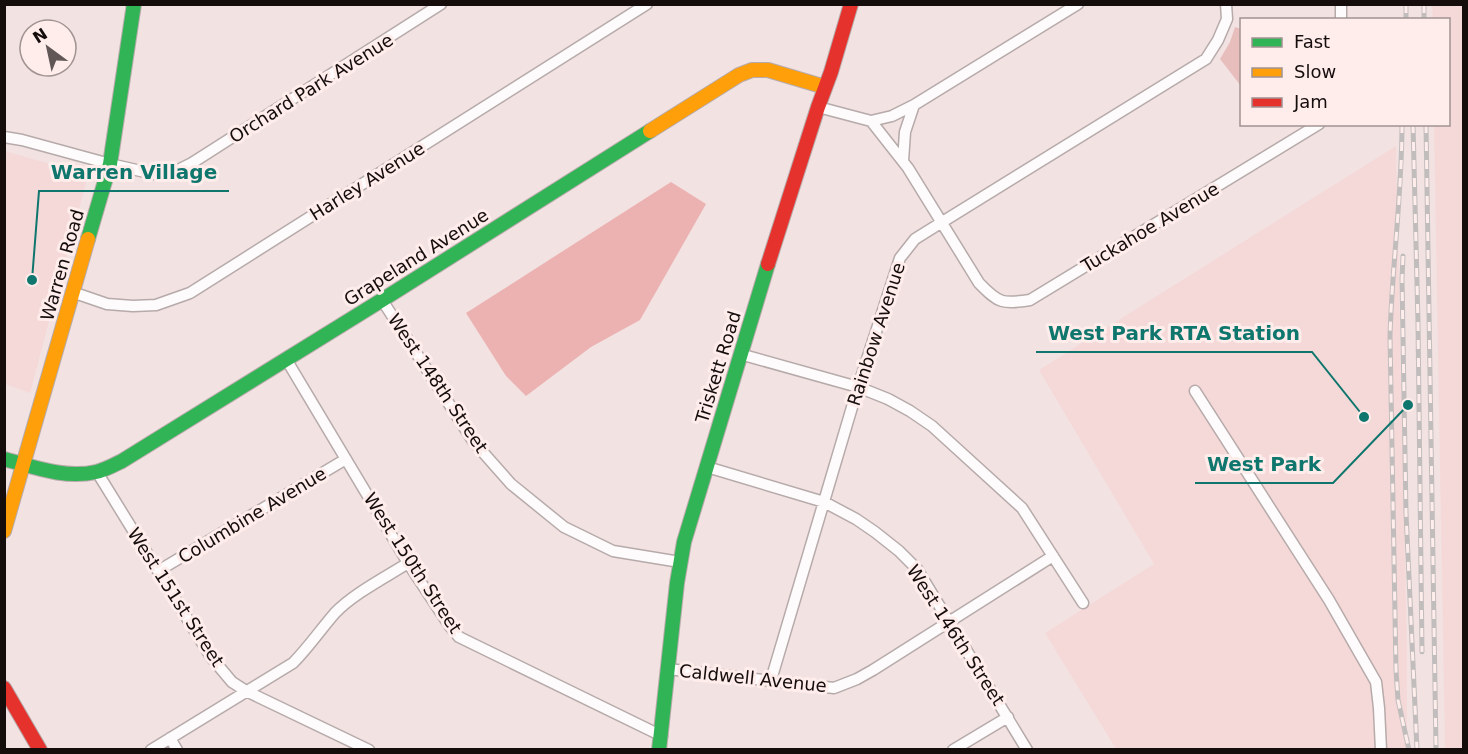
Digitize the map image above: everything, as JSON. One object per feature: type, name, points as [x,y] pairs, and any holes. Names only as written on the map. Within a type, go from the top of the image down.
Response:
[{"type":"main road","name":"Warren Road","points":[[4,531],[110,164],[134,4]]},
{"type":"main road","name":"Triskett Road","points":[[661,743],[684,542],[740,354],[851,4]]},
{"type":"main road","name":"Grapeland Avenue","points":[[4,459],[49,472],[69,474],[97,472],[122,461],[739,75],[752,70],[768,70],[825,87]]},
{"type":"main road","points":[[5,689],[40,750]]},
{"type":"street","name":"Orchard Park Avenue","points":[[4,137],[154,174],[176,171],[441,4]]},
{"type":"street","name":"Harley Avenue","points":[[72,292],[107,304],[133,306],[156,305],[190,292],[647,4]]},
{"type":"street","points":[[818,107],[871,121],[892,116],[914,105],[1078,4]]},
{"type":"street","name":"Rainbow Avenue","points":[[771,680],[858,387],[900,258],[915,239],[941,222],[1206,59],[1227,19],[1226,4]]},
{"type":"street","points":[[903,162],[905,132],[914,105]]},
{"type":"street","name":"Tuckahoe Avenue","points":[[871,121],[903,162],[979,283],[991,296],[1006,303],[1030,300],[1316,126]]},
{"type":"street","name":"West 148th Street","points":[[382,300],[473,441],[511,484],[564,527],[613,551],[680,562]]},
{"type":"street","points":[[740,354],[858,387],[888,399],[932,426],[1022,508],[1083,603]]},
{"type":"street","name":"West 150th Street","points":[[286,359],[408,563],[459,637],[661,743]]},
{"type":"street","points":[[1195,391],[1333,608],[1376,682],[1381,750]]},
{"type":"street","name":"Columbine Avenue","points":[[158,571],[346,459]]},
{"type":"street","name":"West 146th Street","points":[[707,467],[824,502],[856,519],[899,551],[917,569],[1027,750]]},
{"type":"street","name":"West 151st Street","points":[[97,472],[211,657],[232,682],[246,692],[369,750]]},
{"type":"street","name":"Caldwell Avenue","points":[[668,669],[834,688],[873,670],[1053,556]]},
{"type":"street","points":[[151,750],[293,663],[337,612],[354,598],[408,563]]},
{"type":"street","points":[[953,750],[1008,717]]},
{"type":"street","points":[[170,738],[177,750]]},
{"type":"shaded area","points":[[1432,5],[1464,5],[1463,750],[1445,749],[1434,126],[1450,126],[1450,18],[1433,18]]},
{"type":"shaded area","points":[[1235,27],[1240,29],[1240,85],[1220,59],[1230,42]]},
{"type":"shaded area","points":[[1396,146],[1407,749],[1116,749],[1045,633],[1154,564],[1039,370]]},
{"type":"shaded area","points":[[5,151],[88,175],[30,393],[5,384]]},
{"type":"shaded area","points":[[671,182],[706,204],[640,320],[591,347],[526,396],[506,376],[466,313]]},
{"type":"railway","points":[[1406,4],[1406,18]]},
{"type":"railway","points":[[1424,4],[1424,18]]},
{"type":"railway","points":[[1402,126],[1390,336],[1396,670],[1398,700],[1409,750]]},
{"type":"railway","points":[[1413,126],[1422,652]]},
{"type":"railway","points":[[1426,126],[1436,750]]},
{"type":"railway","points":[[1403,256],[1406,513],[1417,750]]},
{"type":"traffic: fast","points":[[88,239],[110,164],[134,4]]},
{"type":"traffic: fast","points":[[4,459],[50,471],[73,474],[99,471],[122,461],[650,131]]},
{"type":"traffic: fast","points":[[659,750],[677,583],[684,542],[768,264]]},
{"type":"traffic: slow","points":[[650,131],[739,75],[752,70],[768,70],[825,87]]},
{"type":"traffic: slow","points":[[4,531],[88,239]]},
{"type":"traffic: jam","points":[[768,264],[851,4]]},
{"type":"traffic: jam","points":[[4,688],[40,750]]},
{"type":"place","name":"Warren Village","points":[[32,280]]},
{"type":"place","name":"West Park","points":[[1408,405]]},
{"type":"place","name":"West Park RTA Station","points":[[1364,417]]}]
